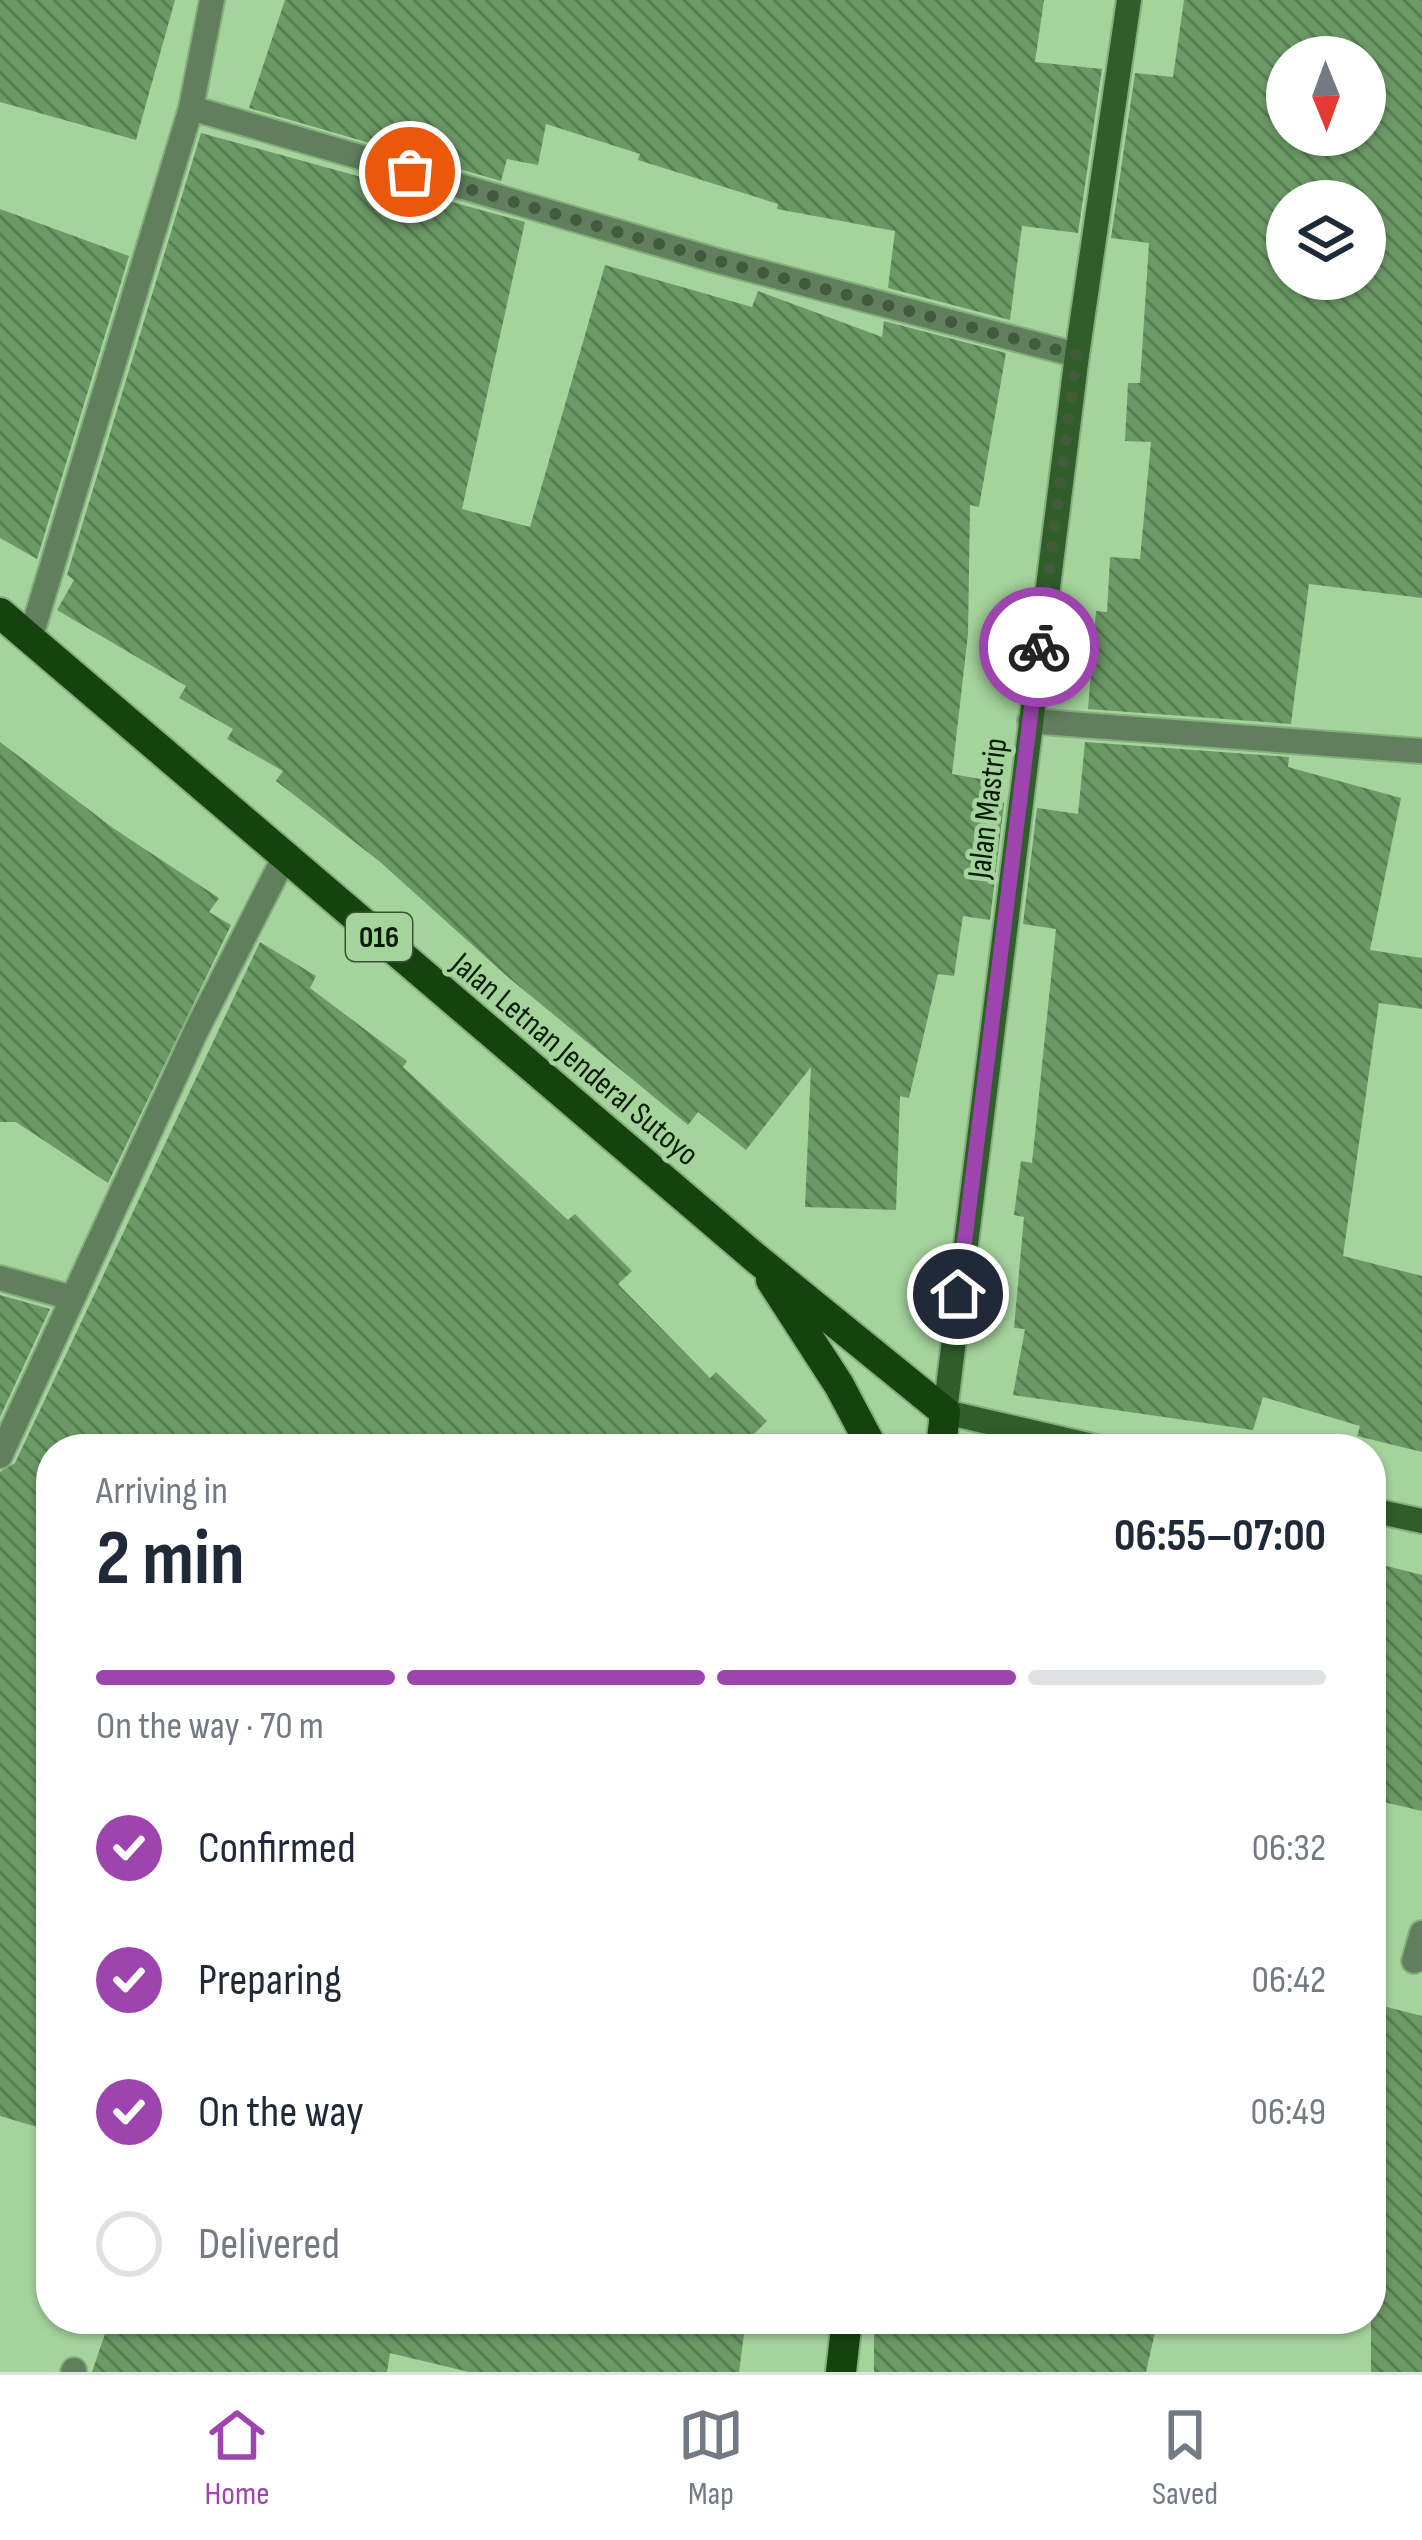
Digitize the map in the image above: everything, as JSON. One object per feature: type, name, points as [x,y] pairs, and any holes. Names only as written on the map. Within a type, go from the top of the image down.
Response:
[{"type":"main road","name":"Jalan Mastrip","points":[[945,1412],[1077,355],[1129,0]]},
{"type":"main road","name":"Jalan Letnan Jenderal Sutoyo","points":[[0,614],[758,1260],[945,1412]]},
{"type":"main road","name":"016","points":[[758,1260],[839,1385],[864,1434]]},
{"type":"main road","points":[[943,1434],[945,1412],[1040,1434]]},
{"type":"main road","points":[[1386,1513],[1422,1521]]},
{"type":"main road","points":[[841,2372],[845,2334]]},
{"type":"street","points":[[30,639],[191,108],[212,0]]},
{"type":"street","points":[[191,108],[718,261],[1077,355]]},
{"type":"street","points":[[1030,721],[1422,751]]},
{"type":"street","points":[[0,1456],[70,1297],[285,856]]},
{"type":"street","points":[[0,1278],[70,1297]]},
{"type":"street","points":[[1414,1960],[1422,1933]]},
{"type":"building","points":[[0,0],[175,0],[136,140],[0,102]]},
{"type":"building","points":[[285,0],[1044,0],[1035,62],[1102,69],[1078,233],[1022,226],[1010,320],[888,288],[895,231],[777,209],[778,204],[638,160],[640,154],[546,124],[538,165],[507,159],[501,181],[249,108]]},
{"type":"building","points":[[1184,0],[1422,0],[1422,598],[1309,584],[1291,724],[1088,709],[1096,611],[1107,612],[1110,557],[1140,559],[1151,442],[1125,441],[1128,383],[1140,383],[1149,243],[1111,238],[1135,73],[1173,77]]},
{"type":"building","points":[[201,133],[525,222],[462,509],[530,527],[605,265],[752,307],[758,291],[882,337],[884,321],[1006,353],[979,507],[970,505],[968,634],[952,774],[986,780],[982,800],[1004,803],[990,920],[963,916],[954,976],[938,974],[909,1098],[900,1096],[896,1210],[805,1207],[811,1067],[746,1150],[698,1112],[688,1125],[509,978],[379,861],[276,781],[283,771],[227,739],[233,729],[179,698],[186,686],[57,610],[74,580],[67,575]]},
{"type":"building","points":[[0,209],[129,256],[37,559],[0,538]]},
{"type":"building","points":[[0,742],[113,828],[219,898],[209,912],[231,925],[108,1183],[16,1122],[0,1122]]},
{"type":"building","points":[[1085,742],[1289,757],[1288,767],[1401,798],[1370,950],[1422,958],[1422,1009],[1379,1003],[1343,1256],[1422,1276],[1422,1452],[1386,1443],[1386,1434],[1358,1434],[1360,1426],[1263,1397],[1253,1430],[1013,1395],[1025,1329],[1014,1328],[1024,1217],[1014,1215],[1021,1161],[1032,1163],[1056,929],[1023,924],[1037,808],[1078,814]]},
{"type":"building","points":[[260,942],[316,976],[310,988],[407,1061],[403,1067],[568,1220],[575,1214],[632,1271],[618,1284],[710,1378],[716,1372],[767,1421],[754,1434],[36,1434],[36,2127],[0,2116],[0,1472],[15,1463]]},
{"type":"building","points":[[0,1295],[50,1309],[0,1417]]},
{"type":"building","points":[[1386,1566],[1422,1575],[1422,1811],[1386,1803]]},
{"type":"building","points":[[1386,2007],[1422,2016],[1422,2372],[1371,2372],[1371,2334],[1386,2334]]},
{"type":"building","points":[[105,2334],[744,2334],[739,2372],[469,2372],[390,2353],[387,2372],[92,2372]]},
{"type":"building","points":[[874,2334],[1155,2334],[1146,2372],[874,2372]]},
{"type":"way so far","points":[[410,172],[718,261],[1077,355],[1039,647]]},
{"type":"route","points":[[958,1294],[1039,647]]}]
